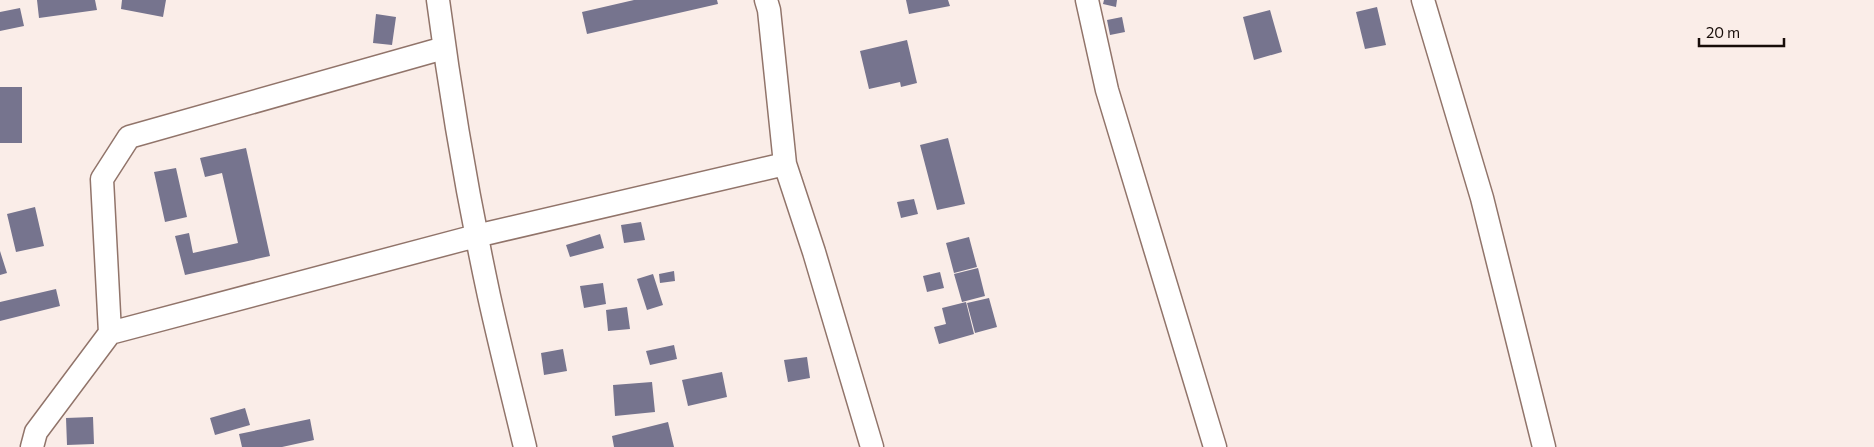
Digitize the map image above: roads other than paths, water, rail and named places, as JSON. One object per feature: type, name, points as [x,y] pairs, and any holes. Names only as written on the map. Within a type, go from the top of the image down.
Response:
[{"type":"street","points":[[438,0],[444,48],[476,236],[525,447]]},
{"type":"street","points":[[766,0],[769,10],[784,164],[814,252],[872,447]]},
{"type":"street","points":[[1087,0],[1107,90],[1215,447]]},
{"type":"street","points":[[1423,0],[1482,198],[1544,447]]},
{"type":"street","points":[[110,333],[102,179],[129,137],[444,48]]},
{"type":"street","points":[[32,447],[36,432],[110,333],[476,236],[784,164]]}]
